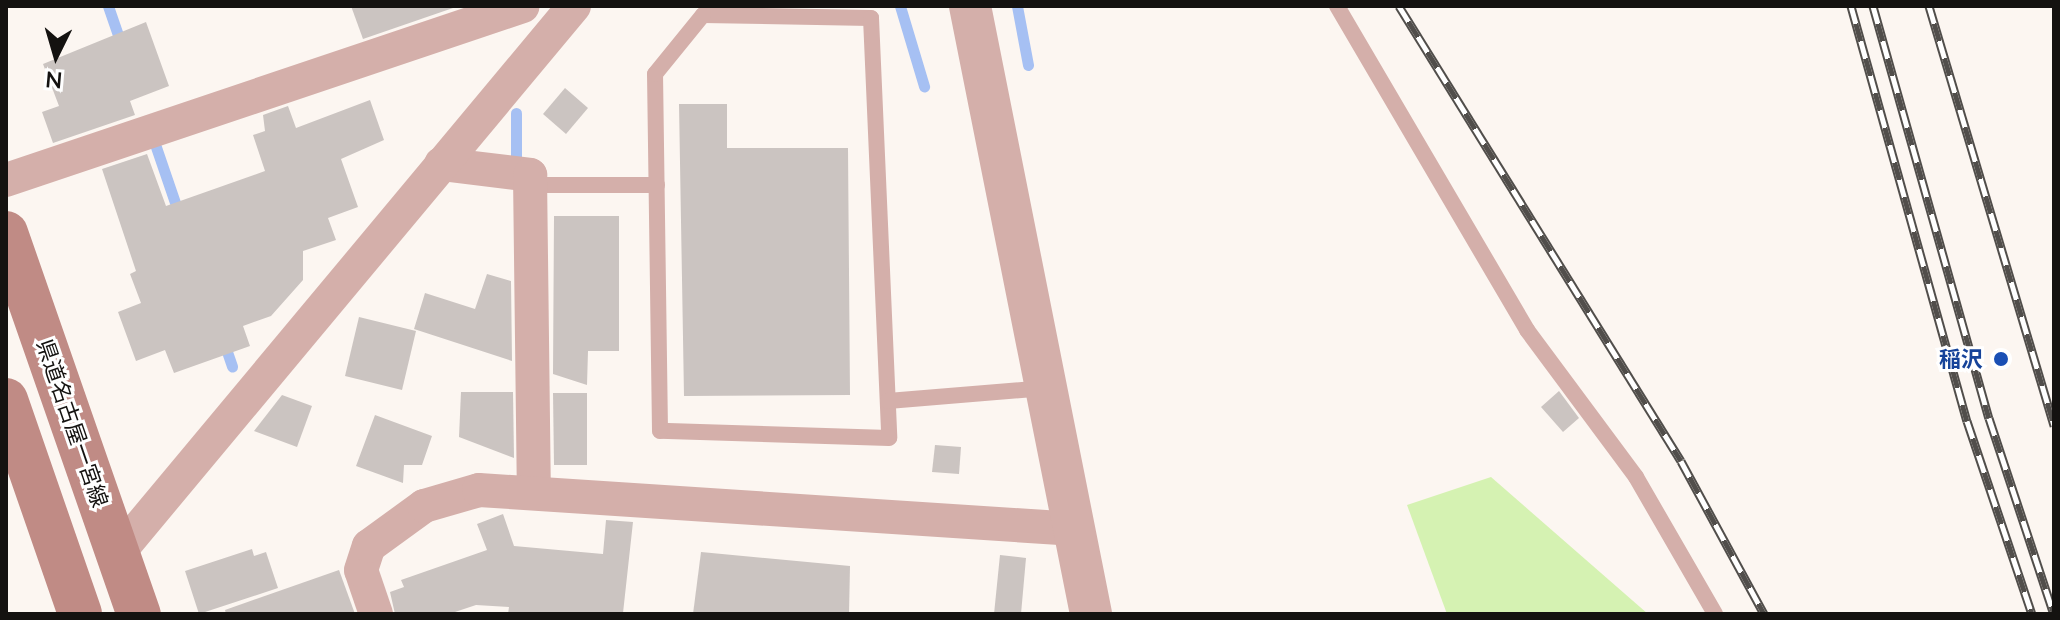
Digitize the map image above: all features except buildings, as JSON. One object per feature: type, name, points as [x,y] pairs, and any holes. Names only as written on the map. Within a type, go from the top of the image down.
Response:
[{"type":"main road","name":"県道名古屋一宮線","points":[[6,233],[139,614]]},
{"type":"main road","points":[[6,400],[14,446],[80,614]]},
{"type":"street","points":[[6,180],[523,6]]},
{"type":"street","points":[[118,553],[574,6]]},
{"type":"street","points":[[970,6],[1091,614]]},
{"type":"street","points":[[441,164],[530,175],[534,489]]},
{"type":"street","points":[[376,614],[361,570],[369,546],[424,506],[479,490],[534,489],[1076,529]]},
{"type":"lane","points":[[1337,6],[1527,330],[1636,477],[1715,614]]},
{"type":"lane","points":[[703,15],[871,18],[889,438],[660,431],[657,185],[655,74],[703,15]]},
{"type":"lane","points":[[530,185],[657,185]]},
{"type":"lane","points":[[888,401],[1046,388]]},
{"type":"green space","points":[[1491,477],[1648,614],[1447,614],[1407,505]]},
{"type":"waterway","points":[[108,6],[120,41]]},
{"type":"waterway","points":[[900,6],[924,86]]},
{"type":"waterway","points":[[1017,6],[1028,65]]},
{"type":"waterway","points":[[516,113],[516,156]]},
{"type":"waterway","points":[[156,147],[179,214]]},
{"type":"waterway","points":[[223,340],[232,366]]},
{"type":"railway","points":[[1399,6],[1681,461],[1764,614]]},
{"type":"railway","points":[[1851,6],[1967,421],[2032,614]]},
{"type":"railway","points":[[1873,6],[1989,418],[2054,614]]},
{"type":"railway","points":[[1929,6],[2054,426]]},
{"type":"place","name":"稲沢","points":[[2001,359]]}]
